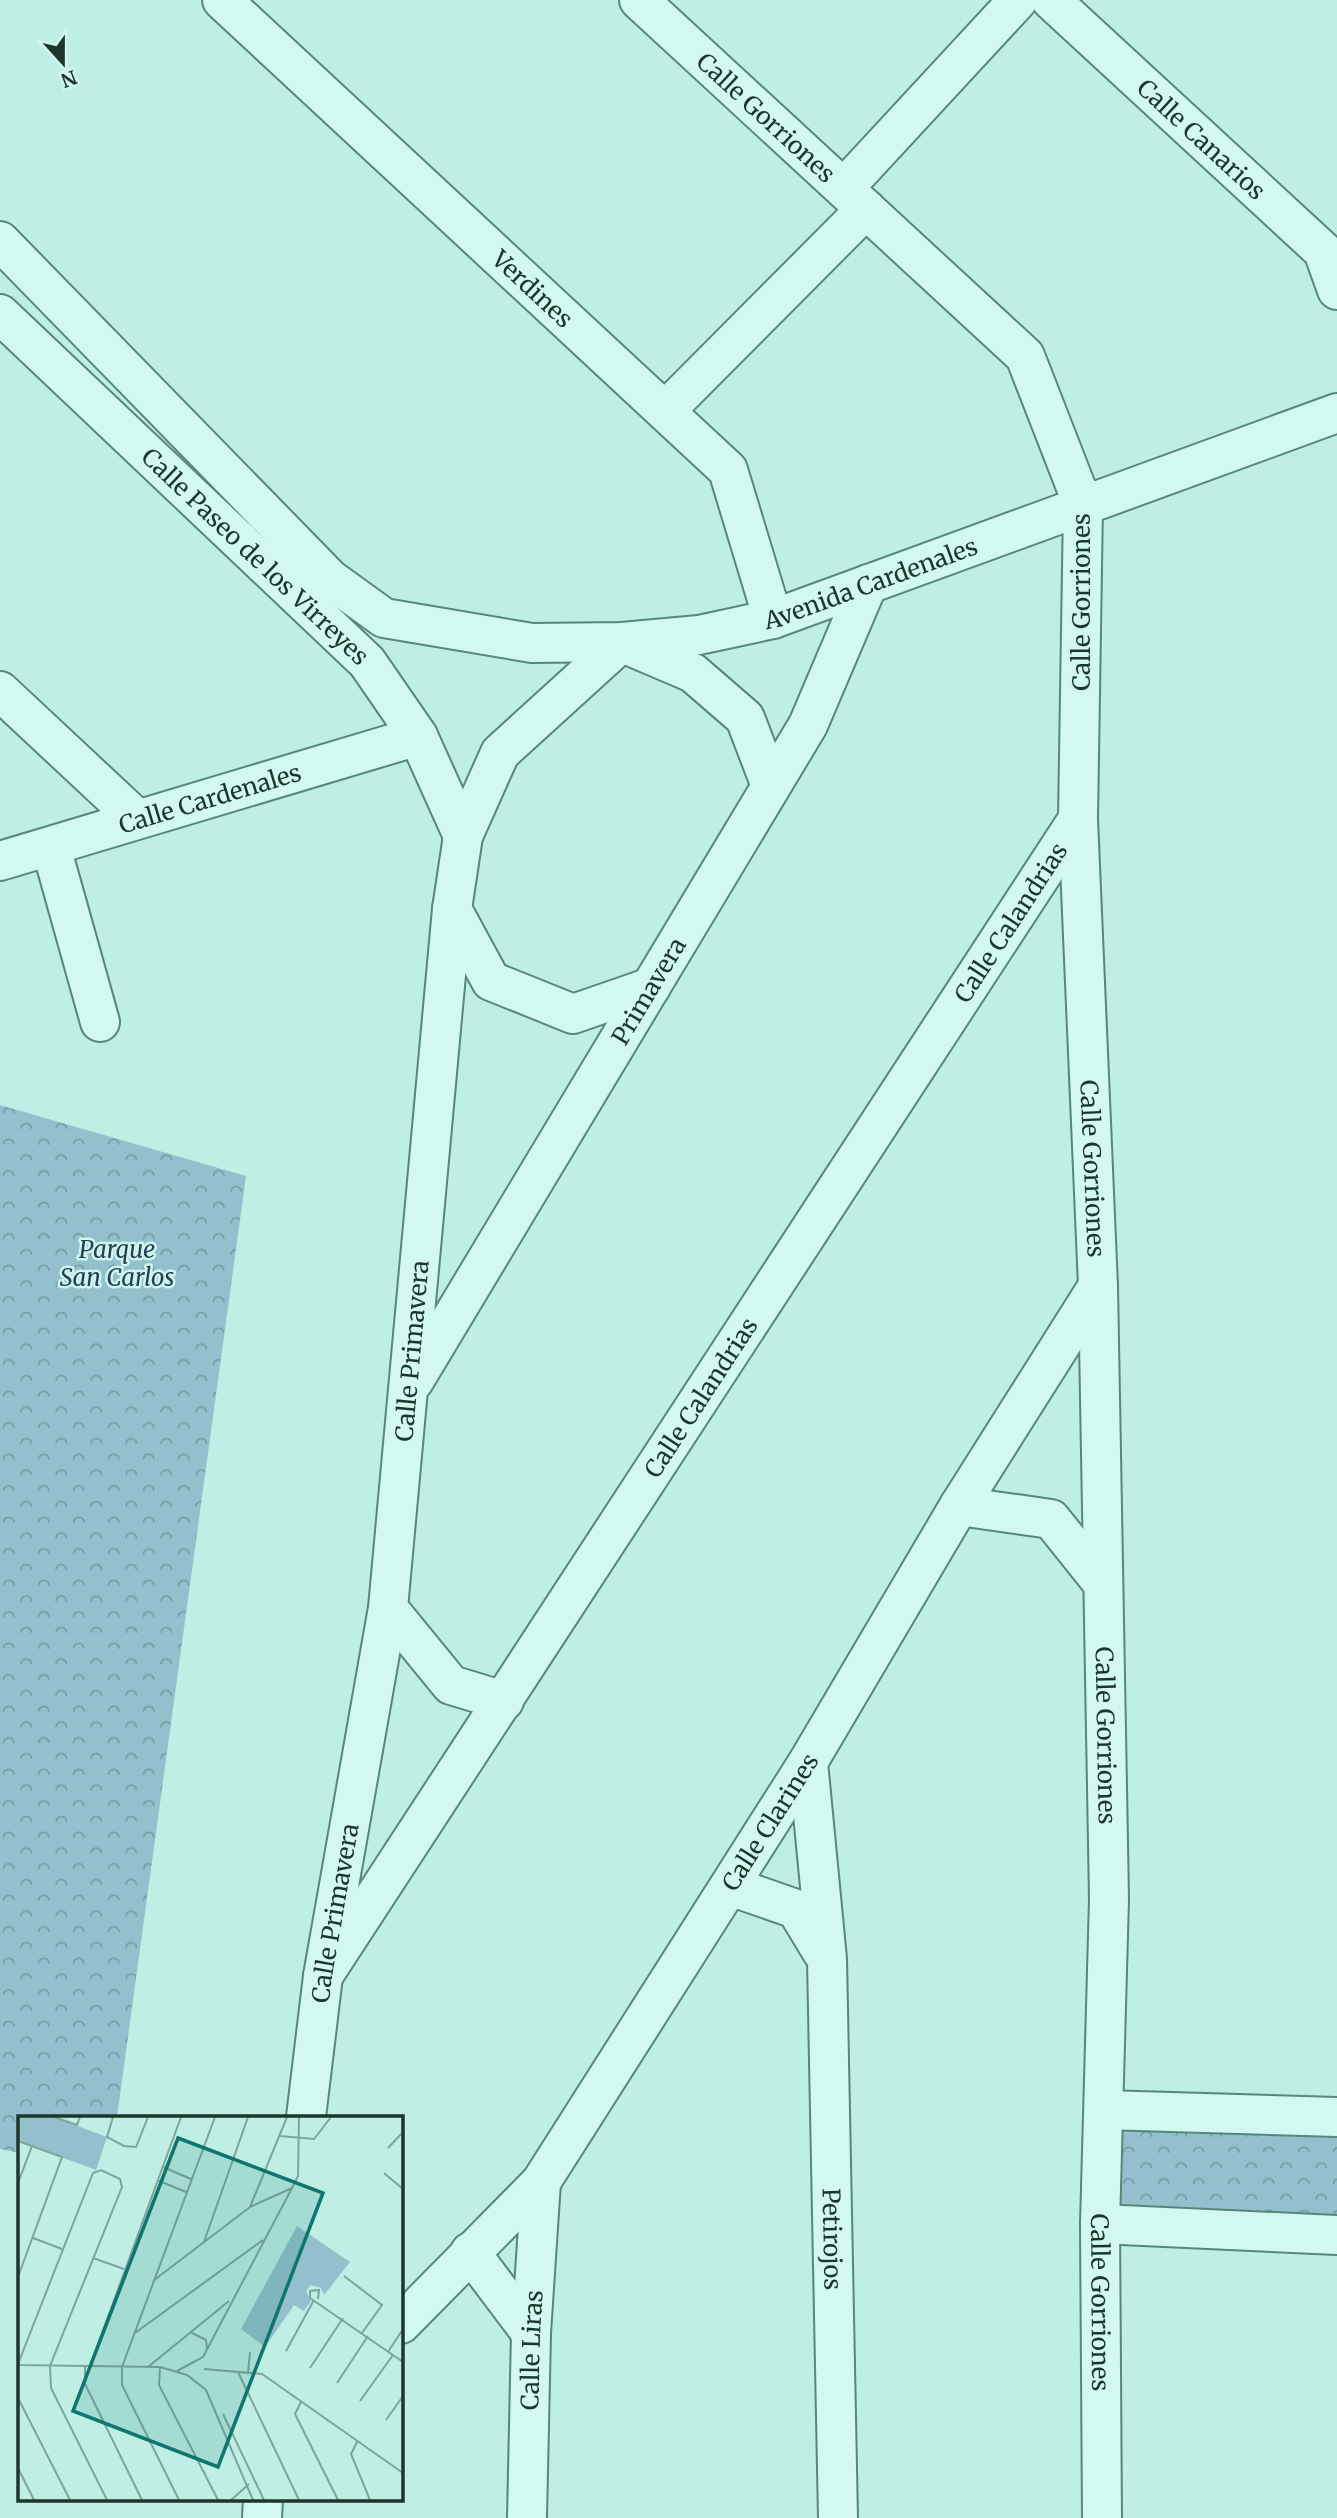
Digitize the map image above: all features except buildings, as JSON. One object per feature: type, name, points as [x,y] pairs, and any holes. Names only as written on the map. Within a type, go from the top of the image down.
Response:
[{"type":"street","name":"Verdines","points":[[222,0],[728,470],[773,619]]},
{"type":"street","name":"Calle Gorriones","points":[[639,0],[1025,356],[1083,505],[1078,819],[1098,1286],[1109,1899],[1100,2224],[1102,2518]]},
{"type":"street","points":[[665,411],[855,199],[1018,0]]},
{"type":"street","name":"Calle Canarios","points":[[1051,0],[1323,251],[1337,290]]},
{"type":"street","name":"Calle Paseo de los Virreyes","points":[[0,241],[330,579],[384,618]]},
{"type":"street","name":"Calle Paseo de los Virreyes","points":[[0,314],[367,662],[418,736],[463,836]]},
{"type":"street","name":"Avenida Cardenales","points":[[384,618],[532,643],[622,642],[699,635],[773,619],[1337,412]]},
{"type":"street","name":"Primavera","points":[[409,1389],[808,725],[867,584]]},
{"type":"street","points":[[367,662],[384,618]]},
{"type":"street","points":[[622,642],[693,673],[745,718],[771,786]]},
{"type":"street","name":"Calle Primavera","points":[[306,2116],[323,1976],[388,1608],[452,909],[463,836],[500,753],[622,642]]},
{"type":"street","points":[[0,691],[137,819]]},
{"type":"street","name":"Calle Cardenales","points":[[0,861],[418,736]]},
{"type":"street","name":"Calle Calandrias","points":[[323,1976],[1078,819]]},
{"type":"street","points":[[51,847],[100,1023]]},
{"type":"street","points":[[452,909],[491,981],[573,1014],[651,987]]},
{"type":"street","name":"Calle Clarines","points":[[402,2323],[541,2182],[808,1762],[959,1506],[1098,1286]]},
{"type":"street","points":[[959,1506],[1051,1519],[1103,1584]]},
{"type":"street","points":[[388,1608],[451,1685],[504,1701]]},
{"type":"street","name":"Petirojos","points":[[808,1762],[827,1959],[838,2518]]},
{"type":"street","points":[[730,1886],[796,1909],[827,1959]]},
{"type":"street","points":[[1104,2110],[1337,2117]]},
{"type":"street","name":"Calle Liras","points":[[527,2518],[531,2333],[541,2182]]},
{"type":"street","points":[[1100,2224],[1337,2235]]},
{"type":"street","points":[[470,2252],[531,2333]]},
{"type":"street","points":[[262,2518],[263,2500]]},
{"type":"green space","name":"Parque San Carlos","points":[[0,1105],[246,1176],[117,2116],[18,2116],[18,2153],[0,2149]]},
{"type":"green space","points":[[1104,2110],[1337,2117],[1337,2235],[1100,2224]]}]
